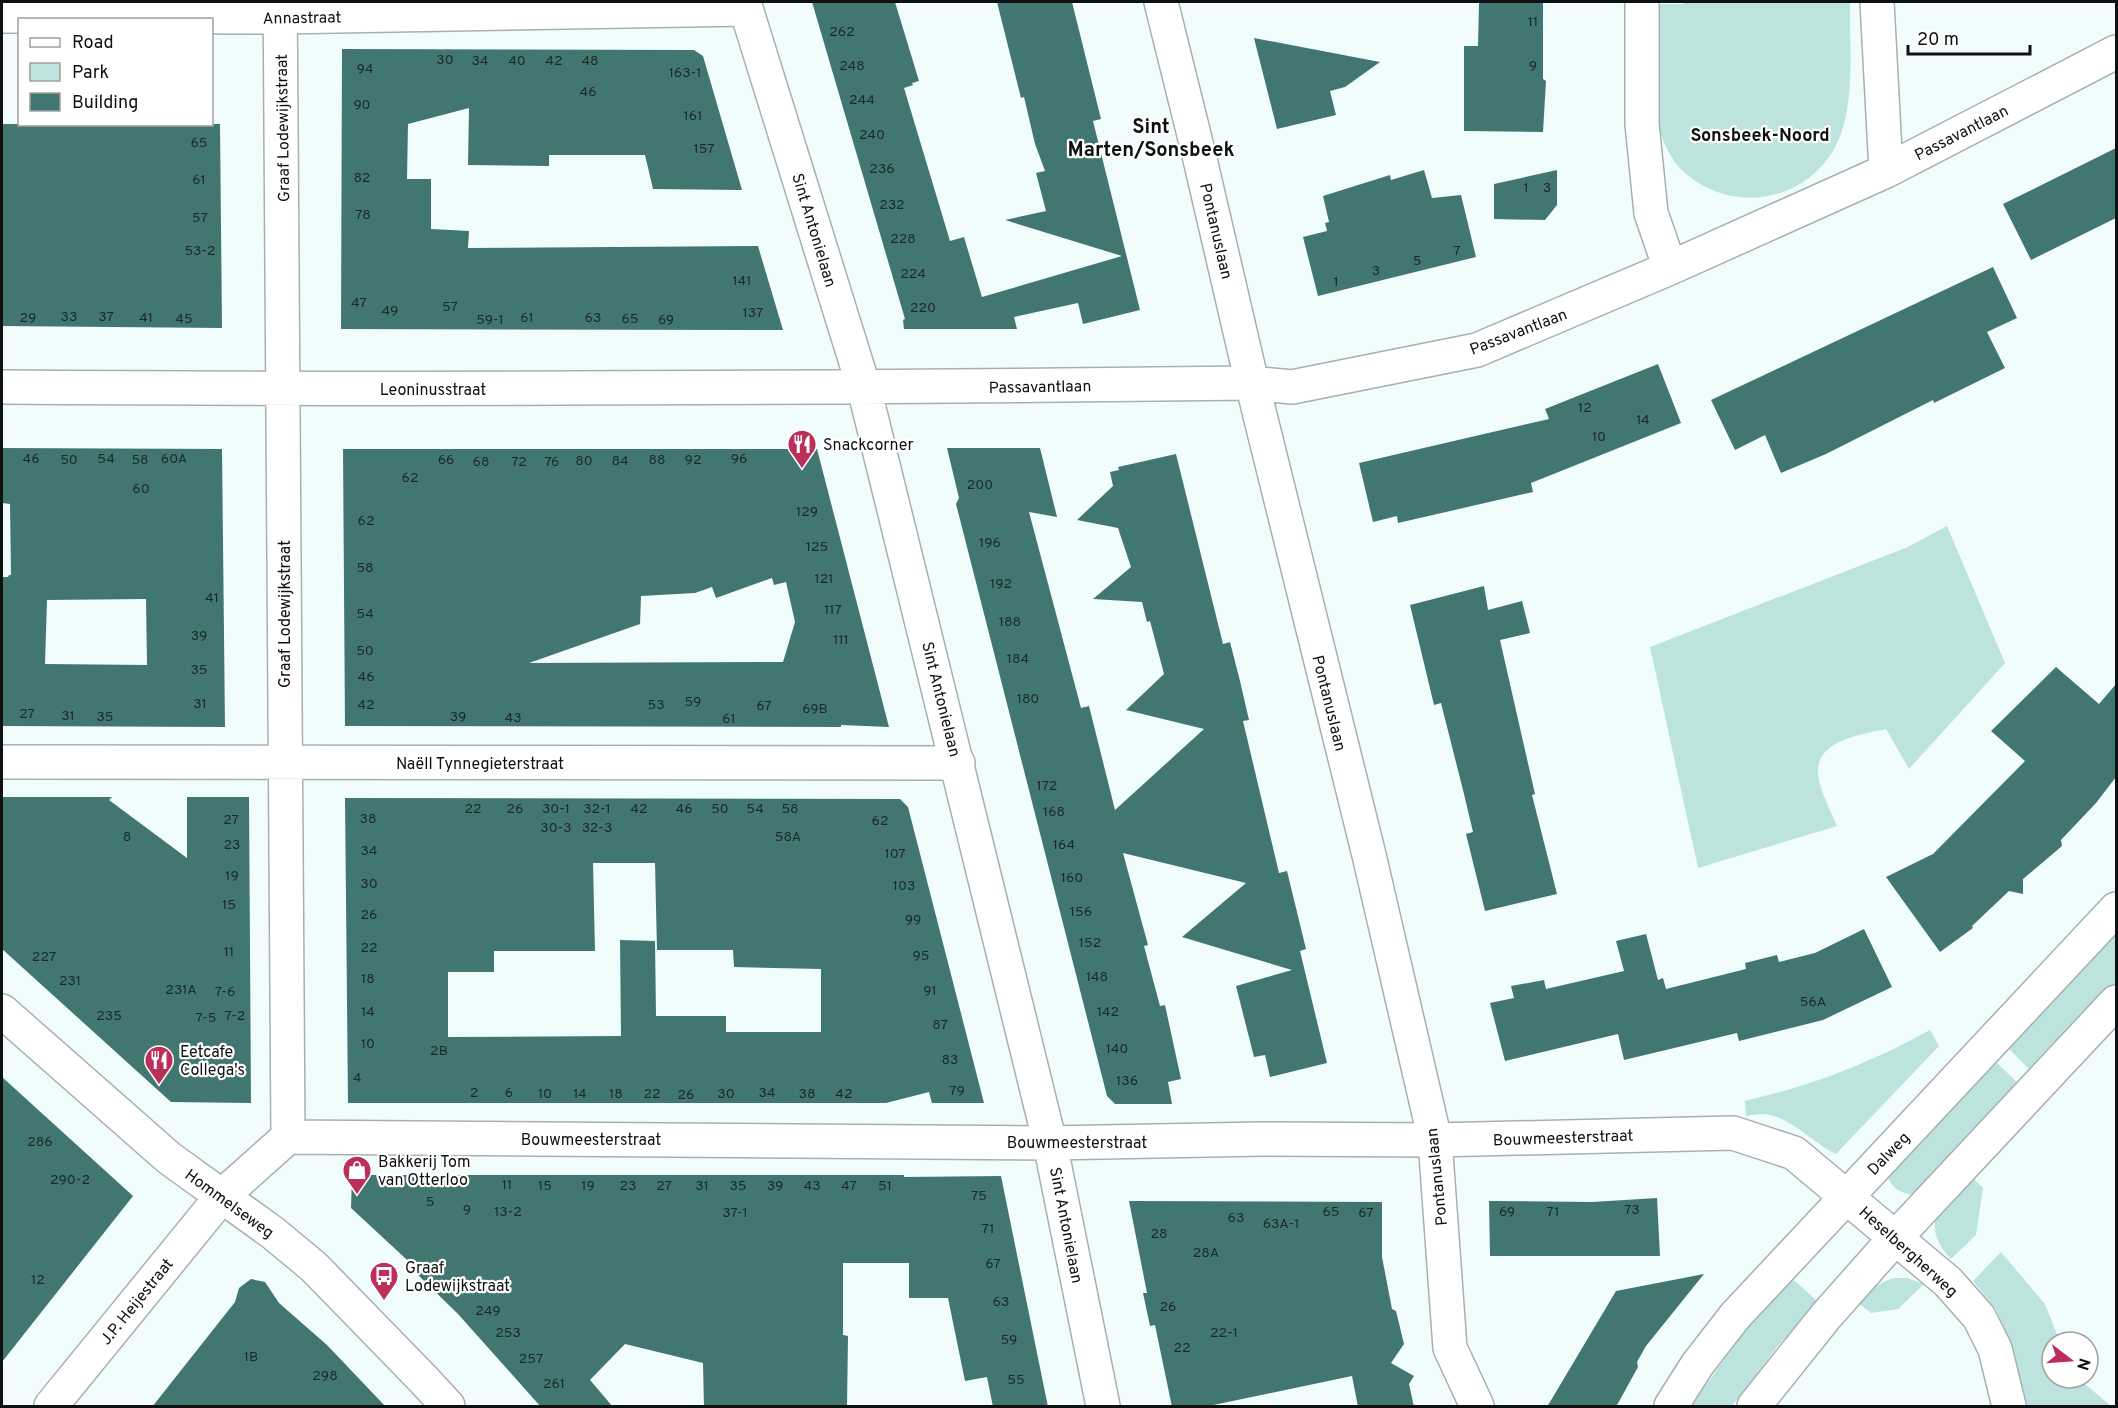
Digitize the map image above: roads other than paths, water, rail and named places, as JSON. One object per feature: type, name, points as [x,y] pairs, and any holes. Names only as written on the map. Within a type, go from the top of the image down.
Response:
[{"type":"street","name":"Pontanuslaan","points":[[1161,2],[1252,383],[1369,855],[1435,1140],[1450,1348],[1477,1407]]},
{"type":"street","points":[[1642,2],[1642,124],[1651,213],[1670,268]]},
{"type":"street","points":[[1877,2],[1886,171]]},
{"type":"street","name":"Annastraat","points":[[2,16],[280,9],[745,5]]},
{"type":"street","name":"Sint Antonielaan","points":[[745,5],[864,388],[1050,1143],[1103,1407]]},
{"type":"street","name":"Graaf Lodewijkstraat","points":[[280,9],[284,389],[283,763],[288,1137]]},
{"type":"street","name":"Passavantlaan","points":[[864,388],[1252,383],[1293,387],[1477,350],[1670,268],[1886,171],[2116,52]]},
{"type":"street","name":"Leoninusstraat","points":[[2,387],[864,388]]},
{"type":"street","name":"Naëll Tynnegieterstraat","points":[[2,762],[958,763]]},
{"type":"street","name":"Dalweg","points":[[1671,1407],[1697,1365],[1735,1316],[2116,909]]},
{"type":"street","points":[[1754,1407],[1826,1316],[1896,1237],[2116,1002]]},
{"type":"street","name":"Hommelseweg","points":[[2,1011],[169,1158],[273,1233],[314,1267],[423,1378],[448,1407]]},
{"type":"street","name":"Bouwmeesterstraat","points":[[288,1137],[1050,1143],[1262,1139],[1435,1140],[1733,1132],[1794,1153],[1847,1196]]},
{"type":"street","points":[[222,1196],[288,1137]]},
{"type":"street","name":"J.P. Heijestraat","points":[[51,1407],[222,1196]]},
{"type":"street","name":"Heselbergherweg","points":[[1847,1196],[1948,1282],[1979,1317],[1995,1349],[2009,1407]]},
{"type":"place","name":"Snackcorner","points":[[802,470]]},
{"type":"place","name":"Eetcafe Collega's","points":[[159,1086]]},
{"type":"place","name":"Bakkerij Tom van Otterloo","points":[[357,1196]]},
{"type":"place","name":"Graaf Lodewijkstraat","points":[[384,1302]]},
{"type":"district","name":"Sonsbeek-Noord","points":[[1760,135]]},
{"type":"district","name":"Sint Marten/Sonsbeek","points":[[1151,138]]}]
